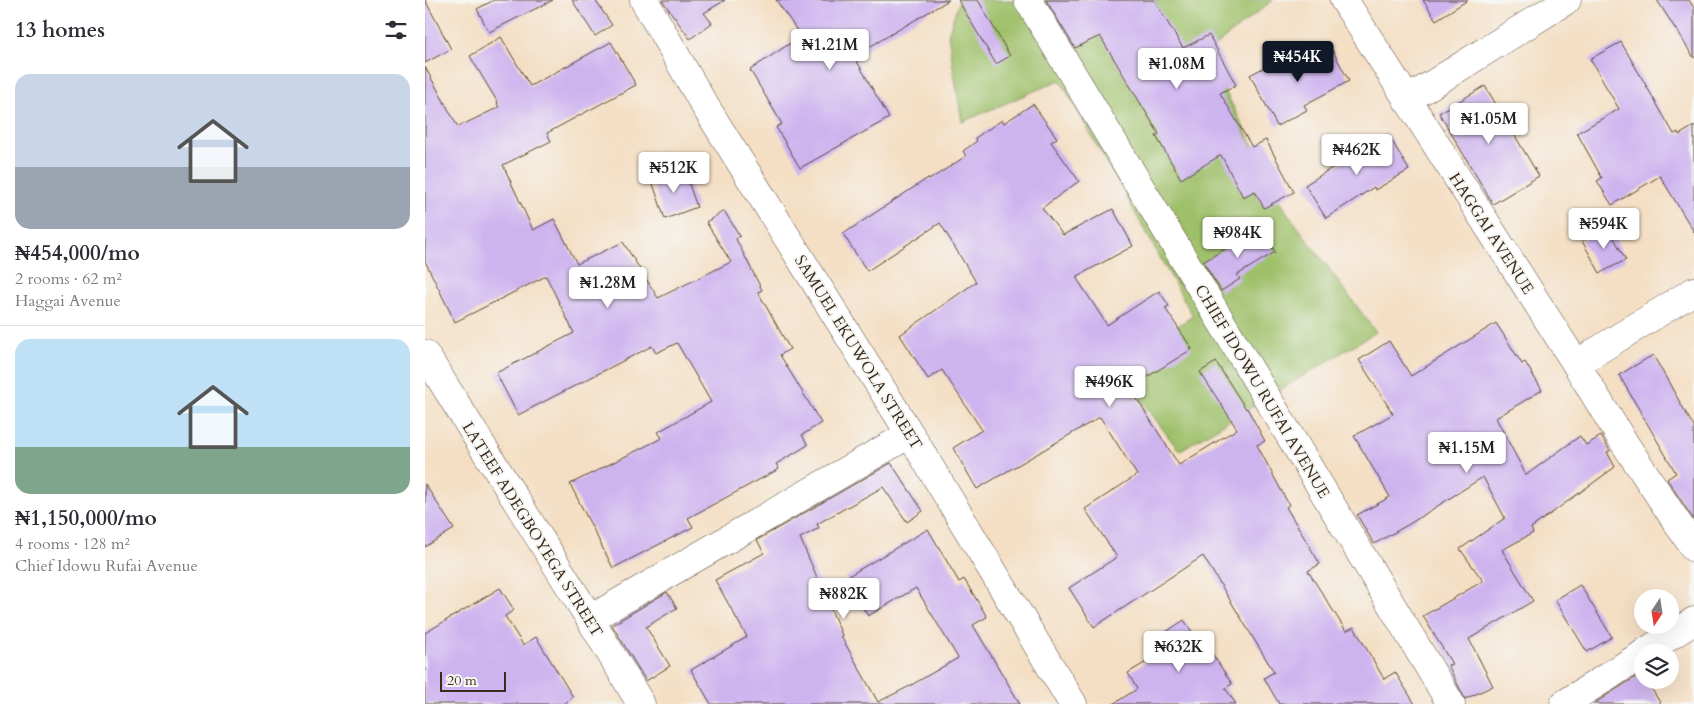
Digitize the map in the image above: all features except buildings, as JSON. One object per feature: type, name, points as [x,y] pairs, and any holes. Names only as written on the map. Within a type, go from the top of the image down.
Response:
[{"type":"street","name":"SAMUEL EKUWOLA STREET","points":[[644,0],[702,100],[910,434],[1073,704]]},
{"type":"street","name":"CHIEF IDOWU RUFAI AVENUE","points":[[1028,0],[1451,704]]},
{"type":"street","name":"HAGGAI AVENUE","points":[[1343,0],[1576,364],[1621,438],[1694,548]]},
{"type":"street","points":[[1407,100],[1567,0]]},
{"type":"street","points":[[1576,364],[1694,291]]},
{"type":"street","name":"LATEEF ADEGBOYEGA STREET","points":[[425,354],[641,704]]},
{"type":"street","points":[[590,619],[910,434]]},
{"type":"street","points":[[1659,644],[1694,622]]},
{"type":"street","points":[[1564,704],[1634,659]]},
{"type":"green space","points":[[959,0],[1273,0],[1206,53],[1286,211],[1376,332],[1179,451],[1115,365],[1193,316],[1060,80],[962,122],[948,35]]}]
